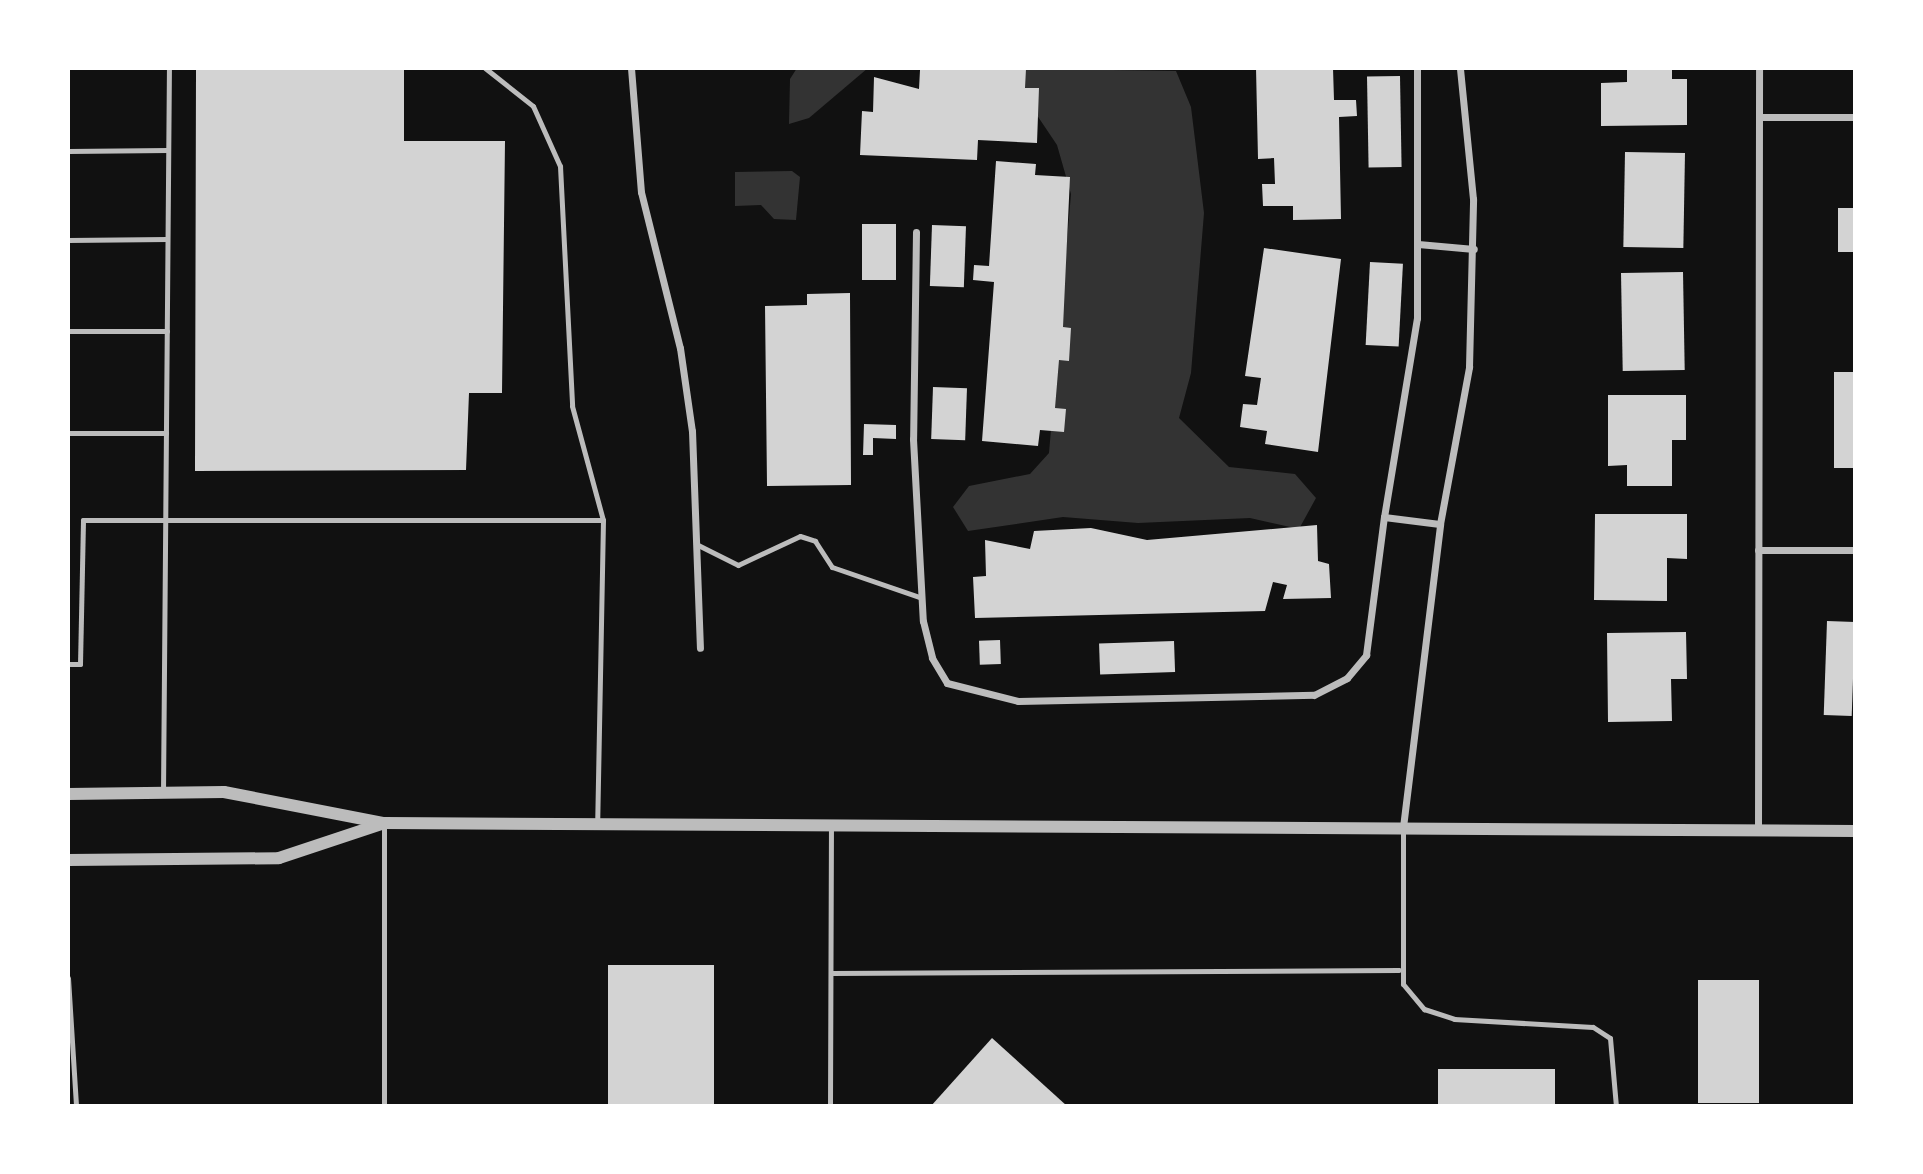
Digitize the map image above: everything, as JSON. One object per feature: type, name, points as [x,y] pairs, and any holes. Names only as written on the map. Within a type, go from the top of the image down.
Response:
[{"type":"street","points":[[631,68],[641,192],[680,348],[692,431],[700,648]]},
{"type":"street","points":[[916,232],[913,439],[922,598],[932,658],[947,683],[1018,701],[1314,695],[1347,678],[1366,655],[1384,517],[1417,318],[1417,68]]},
{"type":"street","points":[[1403,827],[1440,524],[1469,367],[1474,249],[1461,68]]},
{"type":"street","points":[[1758,831],[1759,68]]},
{"type":"street","points":[[1759,117],[1855,117]]},
{"type":"street","points":[[1418,244],[1474,249]]},
{"type":"street","points":[[1384,517],[1440,524]]},
{"type":"street","points":[[1759,550],[1855,550]]},
{"type":"street","points":[[68,794],[224,792],[384,823],[1855,831]]},
{"type":"street","points":[[68,860],[279,858],[384,823]]},
{"type":"lane","points":[[163,794],[169,68]]},
{"type":"lane","points":[[485,68],[533,106],[560,166],[572,406],[603,520],[597,823]]},
{"type":"lane","points":[[68,151],[168,149]]},
{"type":"lane","points":[[68,240],[167,239]]},
{"type":"lane","points":[[68,331],[167,331]]},
{"type":"lane","points":[[68,433],[166,433]]},
{"type":"lane","points":[[68,664],[80,664],[83,520],[603,520]]},
{"type":"lane","points":[[696,544],[738,565],[800,536],[816,541],[832,567],[922,598]]},
{"type":"lane","points":[[384,823],[384,1106]]},
{"type":"lane","points":[[830,1106],[831,824]]},
{"type":"lane","points":[[1403,827],[1399,970],[1424,1009],[1454,1019],[1593,1027],[1610,1038],[1616,1106]]},
{"type":"lane","points":[[831,973],[1399,970]]},
{"type":"lane","points":[[68,978],[76,1106]]},
{"type":"shaded area","points":[[797,68],[868,68],[809,118],[789,124],[790,79]]},
{"type":"shaded area","points":[[993,68],[1176,71],[1191,107],[1204,213],[1191,373],[1179,418],[1229,467],[1295,474],[1316,498],[1299,529],[1250,518],[1138,523],[1063,517],[968,531],[953,507],[969,486],[1030,474],[1049,453],[1071,194],[1057,145],[1010,75]]},
{"type":"shaded area","points":[[792,171],[800,177],[796,220],[774,219],[761,205],[735,206],[735,172]]},
{"type":"building","points":[[196,68],[404,68],[404,141],[505,141],[502,393],[469,393],[466,470],[195,471]]},
{"type":"building","points":[[1256,68],[1333,68],[1334,100],[1356,100],[1357,116],[1339,117],[1341,219],[1293,220],[1293,206],[1263,206],[1262,184],[1275,184],[1274,158],[1258,159]]},
{"type":"building","points":[[1627,68],[1672,68],[1672,79],[1687,79],[1687,125],[1601,126],[1601,83],[1627,82]]},
{"type":"building","points":[[1026,69],[1025,88],[1039,88],[1037,143],[978,140],[977,160],[860,155],[862,111],[873,112],[874,77],[919,89],[920,70]]},
{"type":"building","points":[[1400,76],[1402,167],[1369,168],[1367,77]]},
{"type":"building","points":[[1625,152],[1685,153],[1683,248],[1623,247]]},
{"type":"building","points":[[996,161],[1036,164],[1035,175],[1070,177],[1063,327],[1071,328],[1069,361],[1059,360],[1055,408],[1066,409],[1064,432],[1040,430],[1038,446],[982,441],[994,282],[973,280],[974,265],[989,266]]},
{"type":"building","points":[[1838,208],[1855,208],[1855,252],[1838,252]]},
{"type":"building","points":[[862,224],[896,224],[896,280],[862,280]]},
{"type":"building","points":[[932,225],[966,226],[964,287],[930,286]]},
{"type":"building","points":[[1264,248],[1341,259],[1318,452],[1265,444],[1267,431],[1240,427],[1243,404],[1257,405],[1261,378],[1245,376]]},
{"type":"building","points":[[1370,262],[1403,264],[1399,347],[1366,345]]},
{"type":"building","points":[[1683,272],[1685,370],[1623,371],[1621,273]]},
{"type":"building","points":[[850,293],[851,485],[767,486],[765,306],[807,305],[807,294]]},
{"type":"building","points":[[1834,372],[1855,372],[1855,468],[1834,468]]},
{"type":"building","points":[[933,387],[967,388],[965,440],[931,439]]},
{"type":"building","points":[[1608,395],[1686,395],[1686,440],[1672,440],[1672,486],[1627,486],[1627,465],[1608,466]]},
{"type":"building","points":[[864,424],[896,425],[896,439],[873,438],[873,455],[863,455]]},
{"type":"building","points":[[1595,514],[1687,514],[1687,559],[1667,558],[1667,601],[1594,600]]},
{"type":"building","points":[[1317,525],[1318,561],[1329,564],[1331,598],[1283,599],[1287,585],[1273,582],[1265,611],[975,618],[973,577],[986,576],[985,540],[1030,549],[1034,531],[1091,528],[1147,540]]},
{"type":"building","points":[[1827,621],[1855,622],[1852,716],[1824,715]]},
{"type":"building","points":[[1686,632],[1687,679],[1671,679],[1672,721],[1608,722],[1607,633]]},
{"type":"building","points":[[1000,640],[1001,664],[980,665],[979,641]]},
{"type":"building","points":[[1174,641],[1175,672],[1100,675],[1099,644]]},
{"type":"building","points":[[608,965],[714,965],[714,1106],[608,1106]]},
{"type":"building","points":[[1698,980],[1759,980],[1759,1103],[1698,1103]]},
{"type":"building","points":[[992,1038],[1067,1106],[931,1106]]},
{"type":"building","points":[[1438,1069],[1555,1069],[1555,1106],[1438,1106]]}]
